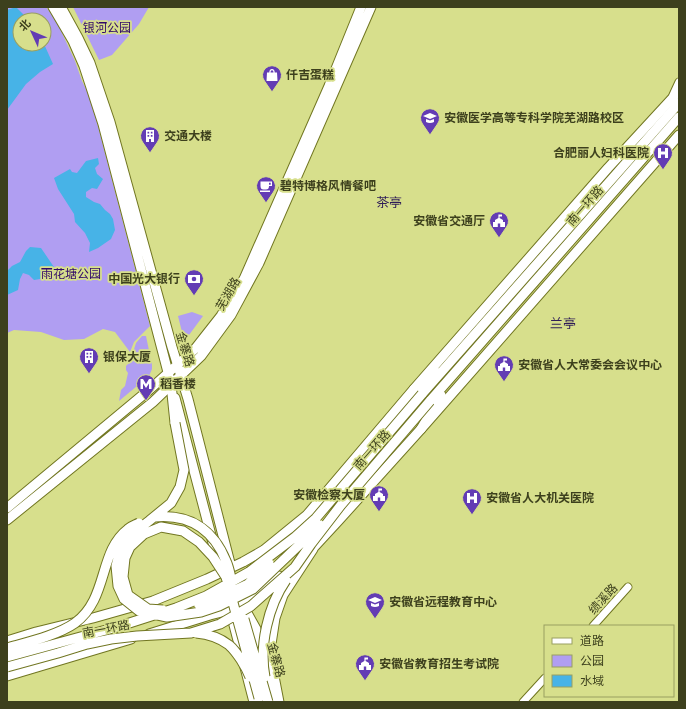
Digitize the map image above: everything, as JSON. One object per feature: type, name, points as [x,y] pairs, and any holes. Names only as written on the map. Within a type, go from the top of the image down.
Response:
[{"type":"main road","name":"金寨路","points":[[53,7],[73,42],[81,60],[103,124],[242,658]]},
{"type":"main road","name":"金寨路","points":[[61,7],[90,63],[110,122],[177,365],[188,399],[242,605],[256,629],[274,702]]},
{"type":"main road","name":"芜湖路","points":[[7,508],[196,349],[221,316],[244,279],[329,86],[361,7]]},
{"type":"main road","name":"芜湖路","points":[[7,520],[153,402],[201,356],[231,315],[259,263],[371,7]]},
{"type":"main road","points":[[7,641],[153,601],[208,580],[264,550],[307,515],[414,389],[608,168],[674,102],[679,91]]},
{"type":"main road","name":"南一环路","points":[[7,658],[116,627],[176,608],[206,596],[250,572],[295,537],[316,518],[674,102]]},
{"type":"main road","name":"南一环路","points":[[7,667],[87,644],[111,639],[191,632],[220,624],[252,606],[295,567],[341,505],[430,401],[679,117]]},
{"type":"main road","points":[[7,676],[230,610],[242,605],[293,565],[315,546],[421,429],[679,135]]},
{"type":"main road","points":[[414,389],[453,359]]},
{"type":"main road","points":[[421,429],[453,375]]},
{"type":"main road","points":[[171,384],[175,423],[184,470],[180,487],[171,503],[130,535],[120,547],[116,566],[118,586],[124,599],[139,611],[167,617],[201,612],[219,606],[253,589],[341,505]]},
{"type":"main road","points":[[7,648],[61,631],[76,622],[87,611],[96,598],[110,552],[118,539],[128,528],[154,517],[166,516],[179,518],[193,522],[211,536],[219,547],[226,562],[255,655],[262,701]]},
{"type":"main road","points":[[262,701],[250,663],[234,605],[232,598],[230,591],[228,584],[226,577],[213,557],[199,542],[183,531],[161,527],[144,534],[130,547],[125,558],[123,577],[128,595],[148,608],[178,612],[218,598],[230,593],[236,590],[248,584],[295,537]]},
{"type":"main road","points":[[279,702],[273,671],[272,644],[275,618],[283,595],[315,546]]},
{"type":"main road","points":[[262,701],[265,633],[268,619],[284,583],[295,567]]},
{"type":"main road","points":[[156,632],[190,629],[216,633],[230,642],[242,658],[262,701]]},
{"type":"main road","points":[[191,632],[205,634],[216,638],[229,646],[250,675],[262,701]]},
{"type":"main road","points":[[242,658],[243,678],[249,702]]},
{"type":"street","points":[[674,102],[679,82]]},
{"type":"street","name":"绩溪路","points":[[594,625],[628,587]]},
{"type":"street","points":[[523,702],[544,679]]},
{"type":"green space","name":"雨花塘公园","points":[[7,7],[46,7],[50,12],[12,12],[12,52],[52,52],[52,15],[56,20],[75,61],[82,81],[91,99],[150,326],[134,342],[130,352],[115,332],[103,329],[84,339],[64,340],[41,332],[14,330],[7,333]]},
{"type":"green space","name":"银河公园","points":[[73,7],[149,7],[139,24],[112,55],[99,60]]},
{"type":"green space","points":[[192,312],[203,316],[189,335],[183,336],[178,316]]},
{"type":"green space","points":[[142,336],[146,336],[152,369],[149,376],[119,401],[121,390],[125,386],[128,373],[126,366],[130,362],[136,343]]},
{"type":"water","points":[[16,7],[21,12],[12,12],[12,52],[48,52],[53,64],[40,72],[26,84],[7,110],[7,10]]},
{"type":"water","points":[[98,158],[99,164],[95,168],[97,174],[103,179],[97,189],[92,188],[86,192],[86,197],[100,204],[110,214],[113,219],[115,230],[111,239],[89,252],[90,243],[85,233],[75,222],[74,214],[58,189],[54,178],[70,169],[72,172],[77,173],[86,161]]},
{"type":"water","points":[[30,247],[41,248],[56,270],[40,279],[34,280],[29,275],[23,273],[18,290],[7,295],[7,271],[12,266],[20,262]]},
{"type":"place","name":"仟吉蛋糕","points":[[272,92]]},
{"type":"place","name":"安徽医学高等专科学院芜湖路校区","points":[[430,135]]},
{"type":"place","name":"交通大楼","points":[[150,153]]},
{"type":"place","name":"合肥丽人妇科医院","points":[[663,170]]},
{"type":"place","name":"碧特博格风情餐吧","points":[[266,203]]},
{"type":"place","name":"安徽省交通厅","points":[[499,238]]},
{"type":"place","name":"中国光大银行","points":[[194,296]]},
{"type":"place","name":"银保大厦","points":[[89,374]]},
{"type":"place","name":"安徽省人大常委会会议中心","points":[[504,382]]},
{"type":"place","name":"稻香楼","points":[[146,401]]},
{"type":"place","name":"安徽检察大厦","points":[[379,512]]},
{"type":"place","name":"安徽省人大机关医院","points":[[472,515]]},
{"type":"place","name":"安徽省远程教育中心","points":[[375,619]]},
{"type":"place","name":"安徽省教育招生考试院","points":[[365,681]]},
{"type":"district","name":"茶亭","points":[[389,202]]},
{"type":"district","name":"兰亭","points":[[563,323]]}]
